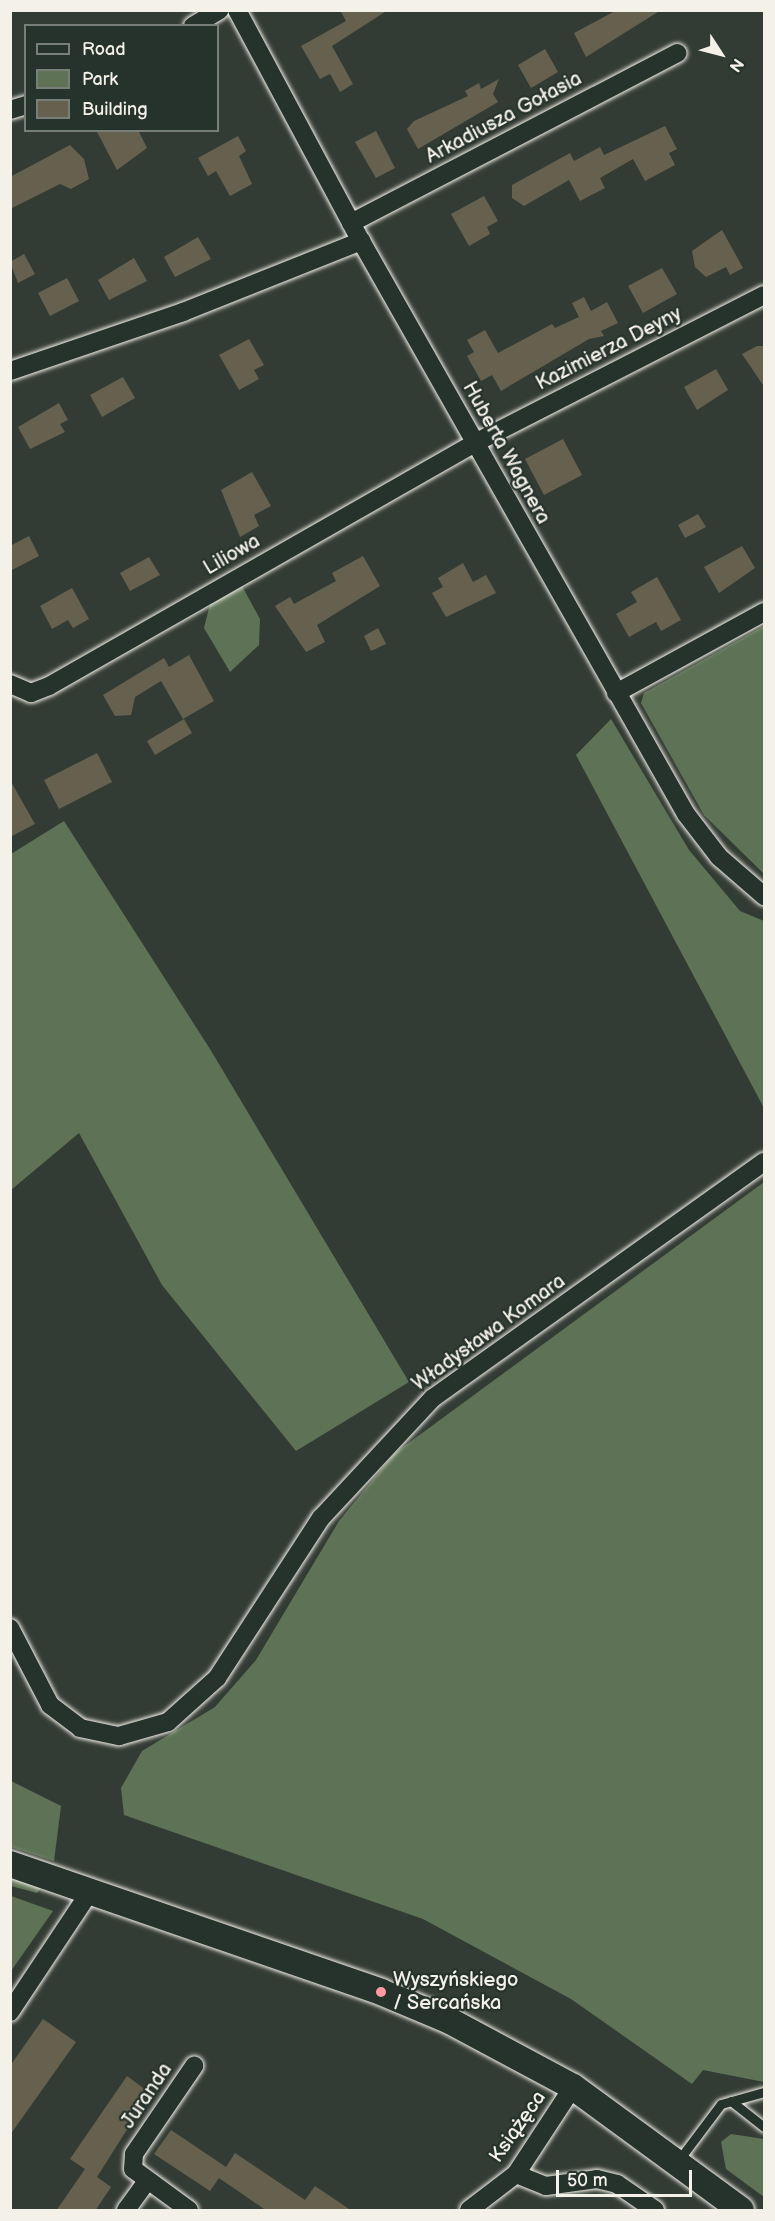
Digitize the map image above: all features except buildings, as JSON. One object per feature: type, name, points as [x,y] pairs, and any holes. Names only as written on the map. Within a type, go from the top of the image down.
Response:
[{"type":"street","points":[[196,24],[220,10]]},
{"type":"street","name":"Huberta Wagnera","points":[[237,10],[351,223],[616,693],[702,836],[765,896]]},
{"type":"street","name":"Arkadiusza Gołasia","points":[[351,223],[677,53]]},
{"type":"street","points":[[10,371],[183,312],[361,241]]},
{"type":"street","name":"Kazimierza Deyny","points":[[475,443],[765,295]]},
{"type":"street","name":"Liliowa","points":[[10,684],[31,693],[49,686],[475,443]]},
{"type":"street","points":[[616,693],[765,612]]},
{"type":"street","name":"Władysława Komara","points":[[10,1628],[50,1704],[80,1728],[100,1734],[153,1730],[191,1706],[243,1641],[321,1518],[433,1398],[765,1162]]},
{"type":"street","points":[[10,1864],[91,1890],[381,1992],[513,2052],[573,2087],[741,2211]]},
{"type":"street","points":[[10,2012],[91,1890]]},
{"type":"street","name":"Juranda","points":[[146,2182],[133,2169],[134,2154],[194,2066]]},
{"type":"street","name":"Książęca","points":[[469,2211],[516,2174],[573,2087]]},
{"type":"street","points":[[516,2174],[546,2186],[607,2181],[655,2211]]},
{"type":"street","points":[[126,2211],[146,2182],[189,2211]]},
{"type":"lane","points":[[677,2162],[721,2104],[765,2092]]},
{"type":"lane","points":[[731,2101],[765,2127]]},
{"type":"green space","points":[[242,586],[260,619],[259,645],[230,672],[204,628],[210,604]]},
{"type":"green space","points":[[764,626],[764,874],[704,815],[641,703],[644,693]]},
{"type":"green space","points":[[611,719],[689,850],[740,911],[764,921],[764,1108],[576,755]]},
{"type":"green space","points":[[64,821],[210,1049],[409,1382],[296,1451],[162,1285],[79,1133],[11,1190],[11,854]]},
{"type":"green space","points":[[764,1182],[764,2082],[703,2070],[692,2084],[571,1999],[423,1919],[124,1815],[121,1788],[142,1751],[215,1707],[256,1660],[339,1521],[395,1453]]},
{"type":"green space","points":[[11,1781],[61,1806],[54,1861],[11,1847]]},
{"type":"green space","points":[[10,1876],[43,1885],[37,1893],[11,1886]]},
{"type":"green space","points":[[10,1896],[53,1911],[11,1971]]},
{"type":"green space","points":[[731,2134],[764,2139],[764,2197],[726,2169],[721,2142]]},
{"type":"place","name":"Wyszyńskiego / Sercańska","points":[[381,1992]]}]
